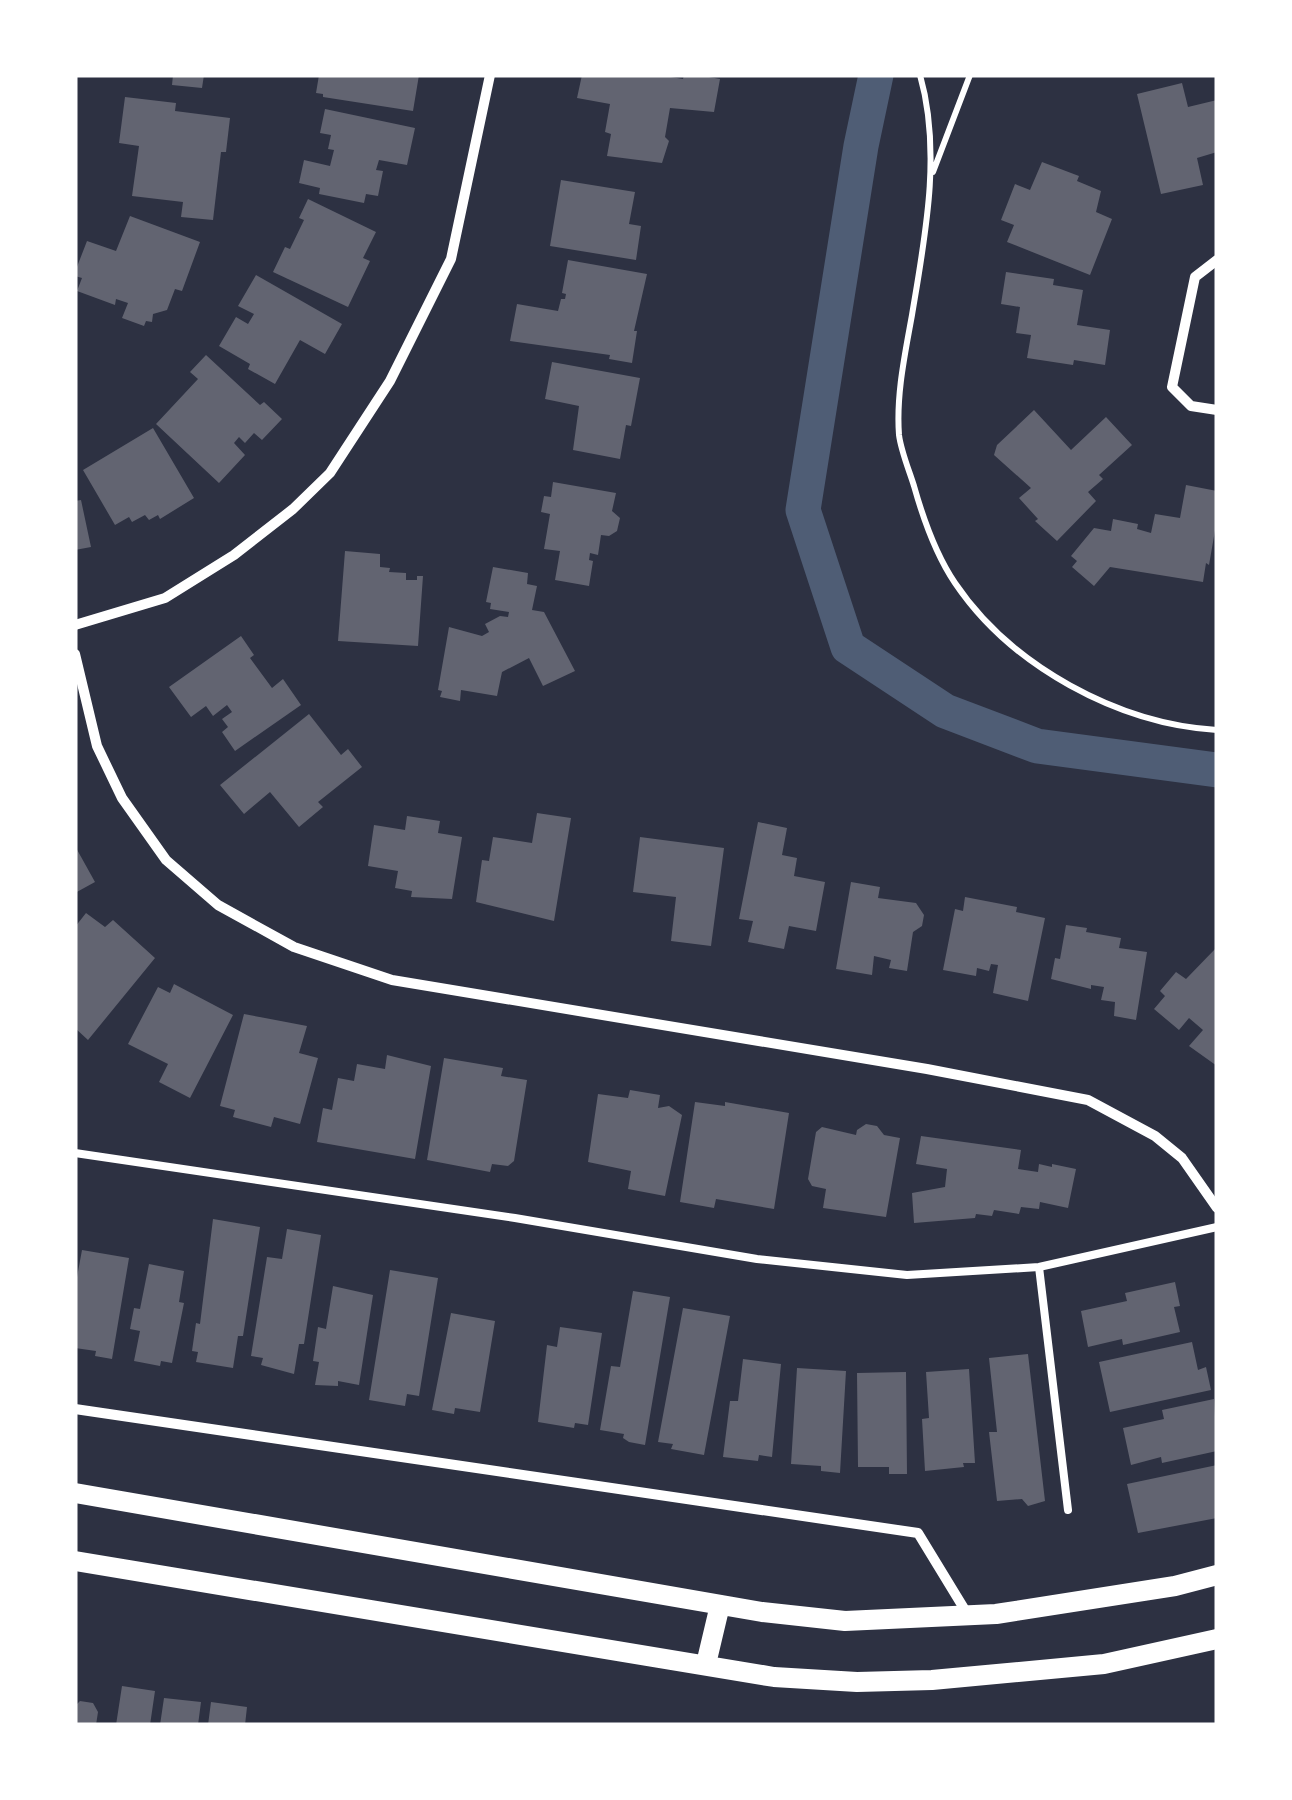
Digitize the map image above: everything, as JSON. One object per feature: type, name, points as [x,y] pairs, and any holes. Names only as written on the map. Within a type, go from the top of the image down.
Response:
[{"type":"main road","points":[[75,1494],[720,1605],[845,1621],[969,1616],[1175,1586],[1217,1575]]},
{"type":"main road","points":[[75,1561],[774,1677],[857,1682],[932,1680],[1104,1664],[1217,1639]]},
{"type":"main road","points":[[706,1664],[720,1605]]},
{"type":"street","points":[[75,626],[165,598],[234,555],[293,509],[330,473],[390,380],[452,259],[490,75]]},
{"type":"street","points":[[1217,260],[1195,276],[1172,387],[1191,406],[1217,410]]},
{"type":"street","points":[[75,654],[96,746],[122,798],[166,860],[218,905],[294,947],[392,980],[927,1069],[1088,1100],[1155,1136],[1182,1158],[1217,1208]]},
{"type":"street","points":[[75,1409],[918,1533],[969,1616]]},
{"type":"lane","points":[[75,1153],[757,1259],[907,1275],[1039,1267],[1217,1227]]},
{"type":"lane","points":[[1039,1267],[1068,1510]]},
{"type":"path","points":[[920,75],[930,119],[930,178],[920,269],[902,368],[899,437],[923,518],[954,582],[1000,636],[1062,681],[1114,705],[1180,728],[1217,730]]},
{"type":"path","points":[[930,178],[970,75]]},
{"type":"building","points":[[173,75],[204,75],[202,88],[172,85]]},
{"type":"building","points":[[319,75],[419,75],[413,111],[323,97],[316,93]]},
{"type":"building","points":[[582,75],[659,75],[683,79],[684,75],[698,75],[720,79],[714,112],[670,108],[665,137],[669,141],[662,163],[607,156],[611,134],[605,132],[610,104],[577,98]]},
{"type":"building","points":[[1182,83],[1188,107],[1217,100],[1217,152],[1197,158],[1203,185],[1161,194],[1137,94]]},
{"type":"building","points":[[125,97],[176,103],[175,111],[230,118],[226,152],[221,152],[213,220],[181,217],[183,202],[132,196],[139,146],[119,143]]},
{"type":"building","points":[[325,109],[415,128],[407,165],[379,160],[376,170],[383,171],[378,196],[366,194],[364,203],[319,194],[320,188],[299,183],[304,160],[330,166],[334,150],[328,149],[331,135],[320,133]]},
{"type":"building","points":[[1042,162],[1079,176],[1077,181],[1101,191],[1096,212],[1112,219],[1090,275],[1007,242],[1014,225],[1001,220],[1015,184],[1030,190]]},
{"type":"building","points":[[561,180],[635,192],[629,224],[641,226],[636,260],[550,246]]},
{"type":"building","points":[[308,199],[376,232],[363,258],[370,261],[348,307],[273,272],[304,220],[299,218]]},
{"type":"building","points":[[130,216],[200,242],[182,291],[175,289],[167,310],[153,314],[152,322],[146,321],[144,326],[122,318],[128,303],[116,299],[115,305],[77,291],[82,278],[75,276],[87,241],[116,251]]},
{"type":"building","points":[[568,260],[647,274],[634,331],[632,363],[609,359],[610,355],[510,341],[517,304],[558,311],[566,294],[562,293]]},
{"type":"building","points":[[1006,272],[1054,279],[1053,285],[1083,290],[1077,325],[1110,330],[1105,365],[1027,358],[1031,335],[1016,333],[1020,307],[1001,304]]},
{"type":"building","points":[[256,275],[342,324],[325,354],[300,340],[275,384],[219,346],[236,317],[248,324],[254,314],[238,306]]},
{"type":"building","points":[[206,355],[260,405],[264,402],[282,419],[262,440],[254,433],[245,443],[239,437],[234,443],[245,455],[219,483],[156,424],[198,379],[190,372]]},
{"type":"building","points":[[552,362],[640,378],[620,459],[573,450],[579,406],[545,399]]},
{"type":"building","points":[[1034,410],[1071,450],[1106,417],[1132,445],[1099,475],[1103,479],[1088,492],[1096,501],[1057,541],[1035,521],[1038,519],[1019,498],[1031,488],[994,455],[997,445]]},
{"type":"building","points":[[153,428],[194,498],[160,519],[158,515],[149,520],[145,515],[132,522],[129,517],[115,525],[83,470]]},
{"type":"building","points":[[553,482],[616,493],[612,511],[620,518],[617,531],[601,535],[598,555],[590,553],[589,560],[593,561],[589,586],[555,580],[560,551],[544,549],[550,514],[541,512],[544,496],[551,497]]},
{"type":"building","points":[[1186,485],[1217,491],[1217,519],[1203,582],[1110,567],[1094,586],[1072,567],[1077,561],[1071,556],[1094,528],[1111,531],[1113,519],[1138,524],[1137,529],[1151,533],[1155,514],[1180,518]]},
{"type":"building","points":[[81,500],[91,547],[75,550],[75,501]]},
{"type":"building","points":[[345,551],[380,554],[380,567],[406,573],[406,580],[423,576],[418,646],[338,641]]},
{"type":"building","points":[[493,567],[528,573],[527,584],[537,586],[532,610],[544,612],[575,671],[543,686],[529,658],[502,672],[497,696],[461,690],[460,701],[440,697],[449,627],[482,636],[489,632],[485,624],[500,616],[508,617],[509,612],[490,609],[491,603],[486,602]]},
{"type":"building","points":[[241,636],[254,655],[250,658],[272,688],[283,679],[301,705],[235,751],[222,732],[228,727],[222,719],[232,712],[227,705],[213,716],[206,706],[191,717],[169,687]]},
{"type":"building","points":[[309,714],[341,755],[348,749],[362,767],[318,802],[323,807],[299,827],[270,792],[244,814],[220,785]]},
{"type":"building","points":[[537,813],[571,818],[554,921],[476,902],[482,860],[489,861],[493,837],[532,843]]},
{"type":"building","points":[[407,816],[440,821],[438,833],[462,837],[452,899],[411,897],[412,891],[395,888],[398,871],[368,866],[374,825],[405,830]]},
{"type":"building","points":[[758,822],[787,828],[782,855],[797,858],[794,876],[825,882],[816,931],[789,926],[784,949],[748,942],[753,921],[739,919]]},
{"type":"building","points":[[640,837],[724,848],[711,946],[671,941],[676,897],[633,892]]},
{"type":"building","points":[[75,846],[95,882],[75,893]]},
{"type":"building","points":[[851,882],[880,887],[878,898],[916,903],[924,915],[922,926],[913,932],[907,971],[889,968],[891,960],[874,956],[872,975],[836,969]]},
{"type":"building","points":[[965,897],[1017,907],[1016,912],[1045,918],[1028,1001],[993,993],[998,965],[991,964],[989,971],[977,968],[976,976],[943,970],[955,909],[963,911]]},
{"type":"building","points":[[86,913],[105,927],[113,920],[155,958],[88,1040],[75,1028],[75,927]]},
{"type":"building","points":[[1066,925],[1121,938],[1119,948],[1147,952],[1136,1020],[1114,1016],[1115,1002],[1101,1000],[1104,987],[1091,985],[1091,989],[1051,979],[1055,958],[1060,959]]},
{"type":"building","points":[[1217,947],[1217,1066],[1189,1046],[1203,1030],[1189,1018],[1179,1030],[1154,1009],[1165,996],[1160,991],[1176,972],[1186,979]]},
{"type":"building","points":[[174,984],[233,1015],[190,1098],[159,1082],[168,1064],[128,1044],[158,987],[170,993]]},
{"type":"building","points":[[244,1014],[307,1026],[299,1053],[318,1058],[300,1124],[274,1117],[271,1127],[233,1117],[235,1110],[220,1106]]},
{"type":"building","points":[[387,1055],[431,1066],[415,1159],[317,1142],[323,1108],[332,1110],[338,1078],[354,1081],[357,1064],[385,1069]]},
{"type":"building","points":[[444,1058],[503,1068],[501,1076],[527,1080],[514,1161],[508,1166],[492,1164],[490,1172],[427,1160]]},
{"type":"building","points":[[630,1090],[660,1095],[658,1108],[669,1106],[682,1115],[665,1196],[628,1189],[631,1171],[588,1162],[598,1094],[628,1098]]},
{"type":"building","points":[[695,1102],[725,1106],[725,1102],[789,1113],[774,1209],[716,1199],[714,1208],[680,1202]]},
{"type":"building","points":[[866,1124],[877,1126],[884,1135],[900,1138],[886,1217],[823,1208],[826,1189],[812,1186],[808,1179],[816,1132],[822,1127],[856,1135]]},
{"type":"building","points":[[921,1136],[1021,1150],[1018,1169],[1038,1172],[1039,1164],[1052,1164],[1076,1169],[1068,1208],[1040,1202],[1039,1209],[1021,1207],[1019,1214],[994,1210],[992,1216],[976,1214],[975,1218],[914,1223],[912,1193],[945,1187],[947,1169],[916,1164]]},
{"type":"building","points":[[213,1219],[260,1227],[243,1336],[238,1336],[233,1368],[196,1362],[198,1352],[192,1351],[196,1323],[200,1324]]},
{"type":"building","points":[[287,1229],[321,1235],[304,1344],[299,1344],[294,1374],[261,1365],[263,1358],[251,1356],[267,1257],[282,1259]]},
{"type":"building","points":[[82,1250],[129,1258],[112,1359],[95,1356],[96,1351],[75,1348],[75,1288]]},
{"type":"building","points":[[149,1264],[184,1271],[179,1302],[184,1303],[172,1363],[161,1361],[160,1366],[134,1361],[140,1331],[130,1329],[134,1308],[140,1309]]},
{"type":"building","points":[[390,1270],[438,1278],[419,1396],[407,1394],[405,1406],[369,1400]]},
{"type":"building","points":[[1175,1282],[1180,1306],[1174,1307],[1180,1332],[1123,1345],[1122,1339],[1088,1347],[1081,1311],[1127,1301],[1125,1293]]},
{"type":"building","points":[[333,1286],[373,1295],[359,1385],[338,1381],[338,1386],[315,1385],[319,1362],[313,1361],[318,1327],[326,1329]]},
{"type":"building","points":[[633,1291],[670,1297],[645,1445],[629,1442],[624,1434],[600,1430],[611,1366],[620,1367]]},
{"type":"building","points":[[683,1308],[730,1316],[704,1455],[671,1449],[673,1444],[658,1442]]},
{"type":"building","points":[[451,1313],[495,1321],[480,1412],[455,1408],[454,1414],[432,1410]]},
{"type":"building","points":[[560,1327],[602,1333],[588,1425],[575,1423],[574,1428],[538,1422],[547,1345],[557,1347]]},
{"type":"building","points":[[1192,1342],[1198,1370],[1206,1367],[1211,1390],[1110,1412],[1099,1362]]},
{"type":"building","points":[[1028,1354],[1045,1501],[1028,1506],[1022,1499],[997,1501],[989,1432],[997,1432],[989,1358]]},
{"type":"building","points":[[743,1359],[781,1364],[772,1457],[759,1455],[758,1461],[723,1457],[730,1401],[738,1401]]},
{"type":"building","points":[[797,1368],[846,1371],[840,1473],[821,1471],[821,1466],[791,1464]]},
{"type":"building","points":[[969,1369],[975,1463],[925,1471],[922,1419],[929,1418],[926,1372]]},
{"type":"building","points":[[906,1372],[907,1474],[889,1474],[889,1467],[858,1467],[857,1373]]},
{"type":"building","points":[[1214,1399],[1217,1451],[1162,1463],[1161,1457],[1131,1465],[1123,1428],[1164,1419],[1162,1410]]},
{"type":"building","points":[[1217,1465],[1217,1518],[1138,1533],[1127,1484]]},
{"type":"building","points":[[122,1686],[155,1691],[150,1725],[116,1725]]},
{"type":"building","points":[[164,1698],[201,1702],[198,1725],[160,1725]]},
{"type":"building","points":[[80,1701],[93,1703],[98,1712],[96,1725],[75,1725],[75,1706]]},
{"type":"building","points":[[211,1702],[247,1707],[245,1725],[208,1725]]},
{"type":"waterway","points":[[876,75],[861,146],[803,510],[848,647],[945,711],[1037,746],[1217,770]]}]
